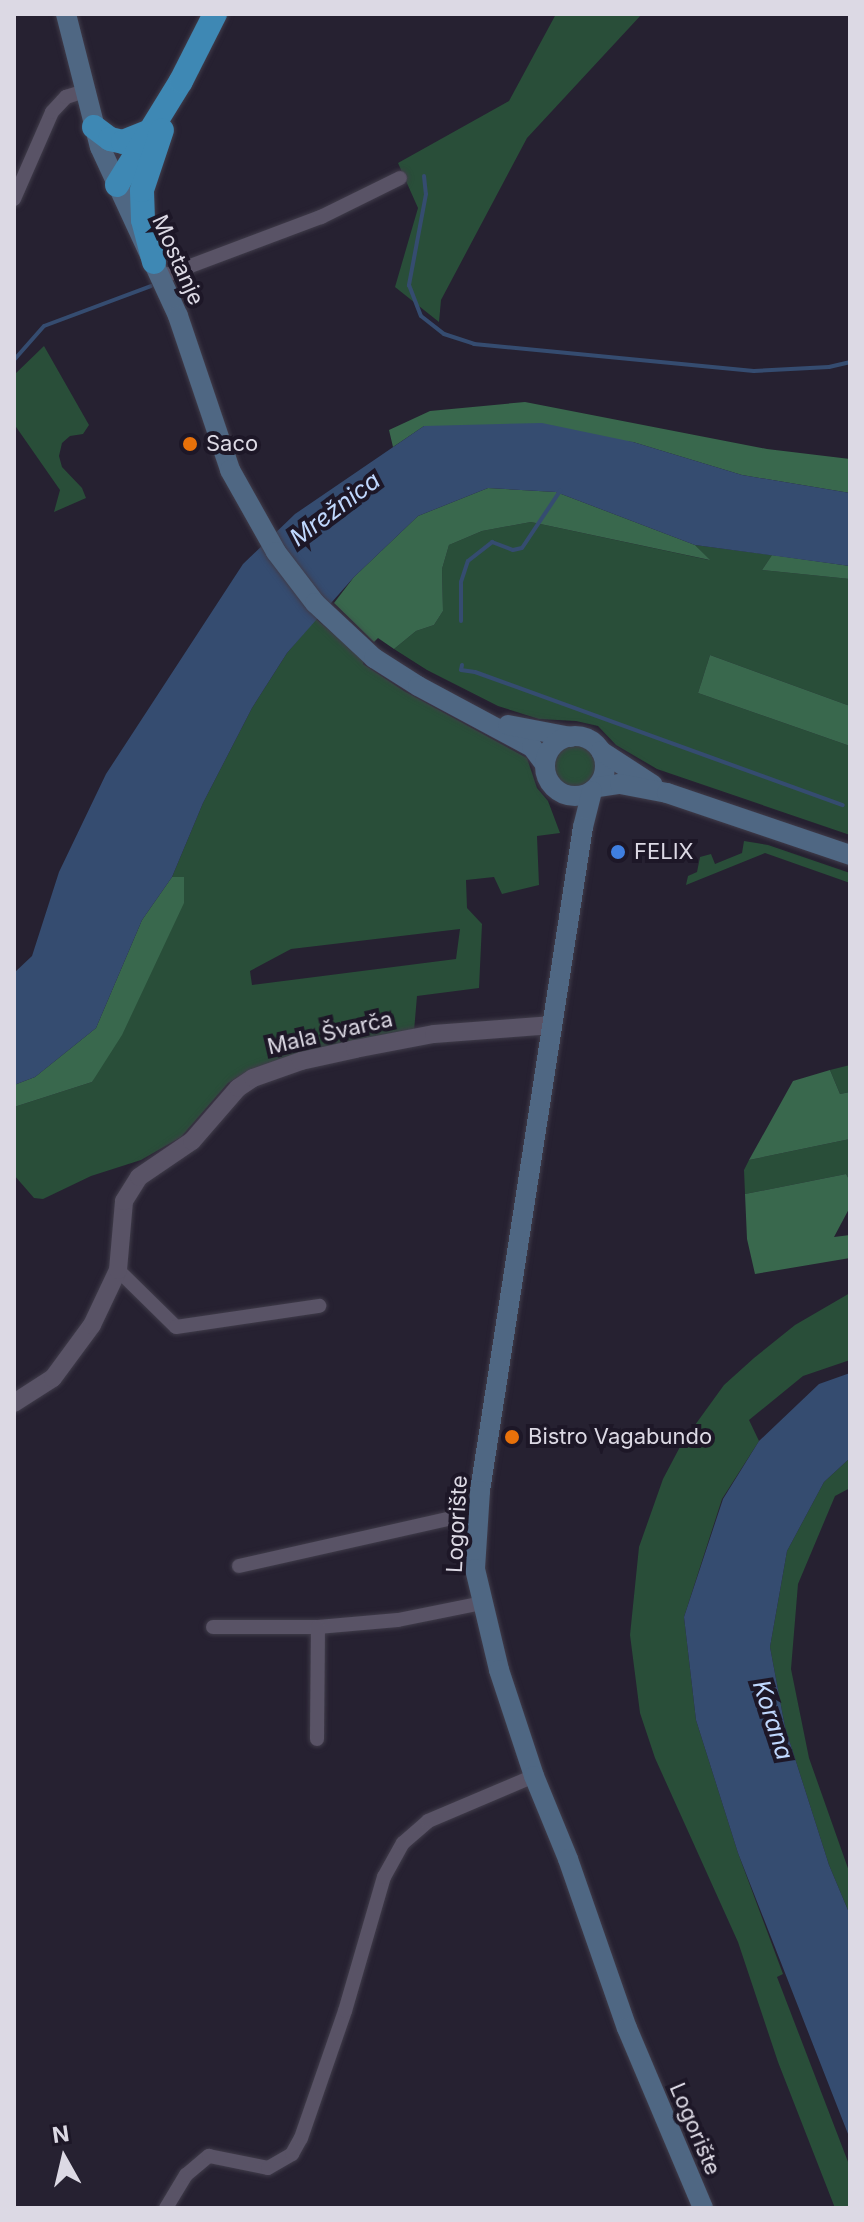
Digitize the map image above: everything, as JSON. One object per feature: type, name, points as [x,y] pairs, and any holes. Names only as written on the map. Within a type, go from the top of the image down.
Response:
[{"type":"highway","points":[[158,270],[142,207],[144,177],[181,81],[215,14]]},
{"type":"highway","points":[[117,185],[181,81]]},
{"type":"highway","points":[[94,127],[110,139],[123,142],[148,132]]},
{"type":"highway","points":[[117,185],[134,183],[144,177]]},
{"type":"main road","name":"Mostanje","points":[[66,14],[94,127],[117,185],[178,316],[230,470],[257,523],[315,603],[374,658],[418,686],[481,718]]},
{"type":"main road","points":[[481,718],[547,735],[589,740],[667,793]]},
{"type":"main road","points":[[481,718],[532,747],[545,764]]},
{"type":"main road","points":[[573,737],[551,749],[545,764],[546,774],[556,790],[574,797],[620,784],[667,793],[850,855]]},
{"type":"main road","points":[[595,789],[605,769],[601,751]]},
{"type":"main road","name":"Logorište","points":[[595,789],[578,857],[478,1512],[475,1569],[499,1670],[534,1776],[568,1859],[633,2043],[703,2208]]},
{"type":"main road","name":"Logorište","points":[[556,790],[570,815],[578,857]]},
{"type":"street","points":[[14,199],[52,112],[66,97],[85,91]]},
{"type":"street","points":[[158,270],[321,217],[400,178]]},
{"type":"street","name":"Mala Švarča","points":[[14,1403],[53,1378],[92,1325],[118,1270],[124,1201],[139,1177],[192,1141],[226,1099],[253,1078],[301,1061],[434,1034],[553,1025]]},
{"type":"street","points":[[118,1270],[176,1327],[319,1306]]},
{"type":"street","points":[[239,1566],[478,1512]]},
{"type":"street","points":[[213,1627],[318,1627],[398,1620],[482,1603]]},
{"type":"street","points":[[317,1739],[318,1627]]},
{"type":"street","points":[[166,2208],[186,2175],[209,2156],[268,2168],[292,2154],[301,2138],[345,2011],[384,1877],[403,1843],[428,1821],[534,1776]]},
{"type":"green space","points":[[556,14],[642,14],[527,138],[441,300],[439,322],[395,287],[418,208],[398,163],[509,101]]},
{"type":"green space","points":[[44,346],[89,425],[83,434],[70,436],[62,443],[59,456],[62,467],[82,488],[86,498],[54,512],[60,490],[14,424],[14,375]]},
{"type":"green space","points":[[525,402],[767,449],[850,459],[850,493],[742,475],[633,442],[424,426],[393,447],[389,430],[430,411]]},
{"type":"green space","points":[[488,488],[556,492],[695,545],[710,560],[531,522],[482,531],[449,545],[442,569],[443,611],[434,625],[416,631],[394,649],[378,638],[374,642],[334,603],[354,577],[418,516]]},
{"type":"green space","points":[[531,522],[709,560],[695,545],[772,555],[762,570],[850,579],[850,706],[710,655],[698,693],[850,746],[850,835],[657,769],[616,745],[598,726],[539,719],[498,706],[427,670],[394,649],[416,631],[434,625],[443,611],[442,569],[449,545],[482,531]]},
{"type":"green space","points":[[772,555],[850,566],[850,579],[762,570]]},
{"type":"green space","points":[[316,619],[364,660],[363,664],[404,691],[527,758],[537,788],[548,801],[560,833],[537,836],[539,885],[502,894],[494,877],[466,880],[467,908],[482,924],[479,988],[417,996],[414,1031],[248,1071],[228,1083],[181,1137],[141,1160],[91,1176],[43,1199],[34,1198],[14,1175],[14,1107],[92,1082],[184,878],[172,877],[203,803],[252,708],[287,653]],"holes":[[[460,929],[456,959],[252,985],[250,971],[291,949]]]},
{"type":"green space","points":[[710,655],[850,706],[850,746],[698,693]]},
{"type":"green space","points":[[575,743],[591,750],[598,766],[591,782],[575,789],[559,782],[552,766],[559,750]]},
{"type":"green space","points":[[744,841],[768,845],[850,873],[850,883],[765,853],[686,885],[688,876],[697,872],[700,857],[711,854],[715,864],[742,853]]},
{"type":"green space","points":[[172,877],[184,877],[184,903],[122,1035],[92,1082],[14,1107],[14,1085],[35,1077],[96,1028],[142,920]]},
{"type":"green space","points":[[850,1065],[850,1092],[840,1094],[830,1070]]},
{"type":"green space","points":[[830,1070],[840,1094],[850,1092],[850,1139],[749,1160],[793,1081]]},
{"type":"green space","points":[[850,1139],[850,1181],[846,1174],[745,1194],[744,1170],[749,1160]]},
{"type":"green space","points":[[846,1174],[850,1181],[850,1207],[834,1237],[850,1235],[850,1258],[755,1274],[747,1239],[745,1194]]},
{"type":"green space","points":[[850,1293],[850,1360],[803,1376],[749,1420],[759,1441],[722,1499],[684,1617],[696,1720],[738,1853],[783,1974],[777,1977],[850,2167],[850,2208],[835,2208],[778,2062],[738,1942],[655,1758],[640,1713],[630,1635],[639,1547],[663,1479],[682,1443],[724,1385],[754,1358],[795,1325]]},
{"type":"green space","points":[[850,1458],[850,1488],[835,1496],[798,1584],[791,1669],[809,1758],[850,1874],[850,1915],[829,1865],[785,1727],[770,1647],[787,1551],[824,1482]]},
{"type":"water","name":"Mrežnica","points":[[542,423],[633,442],[742,475],[850,493],[850,566],[695,545],[556,492],[488,488],[418,516],[354,577],[287,653],[252,708],[203,803],[172,877],[142,920],[96,1028],[35,1077],[14,1085],[14,973],[32,956],[59,872],[106,774],[243,564],[295,514],[424,426]]},
{"type":"water","name":"Korana","points":[[850,1373],[850,1458],[824,1482],[787,1551],[770,1647],[785,1727],[829,1865],[850,1915],[850,2139],[738,1853],[696,1720],[684,1617],[723,1499],[759,1441],[819,1384]]},
{"type":"waterway","points":[[424,176],[426,194],[409,285],[421,316],[444,334],[474,344],[754,371],[829,367],[850,362]]},
{"type":"waterway","points":[[14,360],[44,326],[151,286]]},
{"type":"waterway","points":[[461,621],[461,582],[468,561],[492,542],[513,550],[522,548],[560,491]]},
{"type":"waterway","points":[[462,665],[461,670],[475,672],[843,805]]},
{"type":"place","name":"Saco","points":[[190,444]]},
{"type":"place","name":"FELIX","points":[[618,852]]},
{"type":"place","name":"Bistro Vagabundo","points":[[512,1437]]}]
